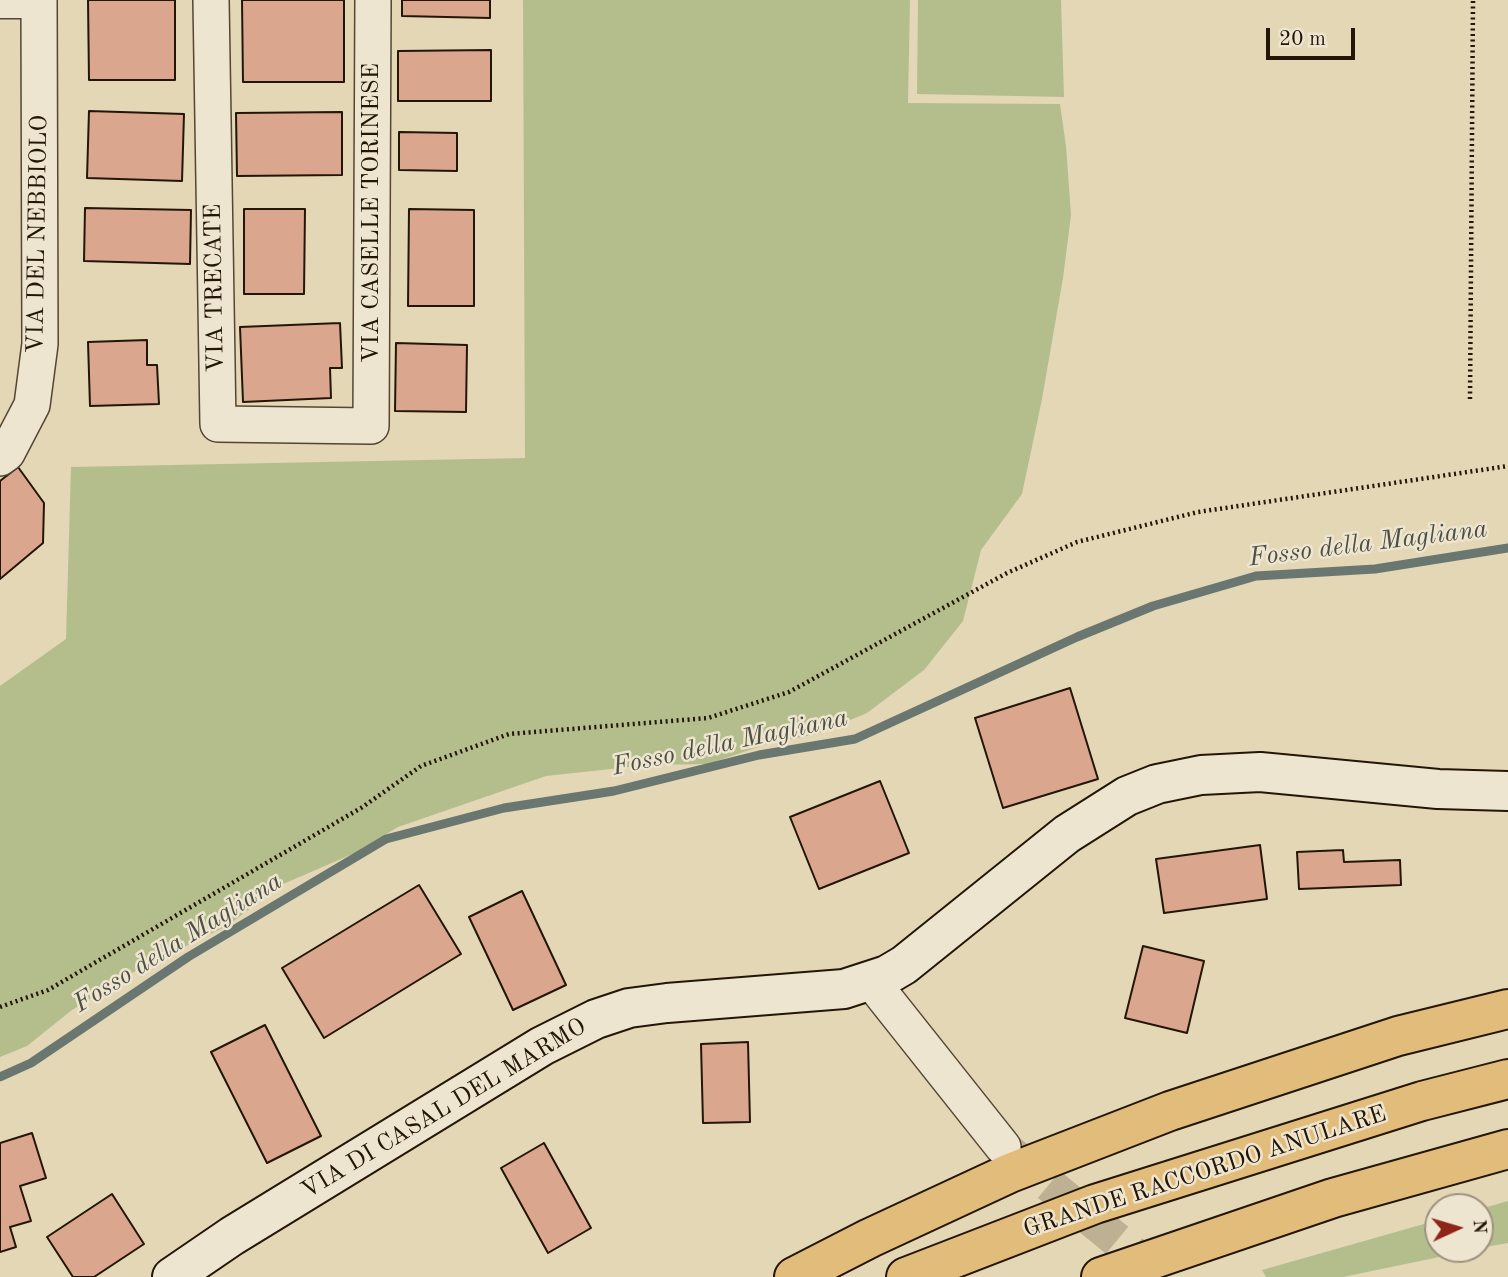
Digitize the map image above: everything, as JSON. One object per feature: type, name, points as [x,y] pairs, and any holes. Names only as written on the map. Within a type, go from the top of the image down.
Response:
[{"type":"highway","points":[[794,1277],[870,1238],[1010,1173],[1170,1111],[1398,1036],[1508,1009]]},
{"type":"highway","name":"GRANDE RACCORDO ANULARE","points":[[906,1277],[1095,1204],[1409,1105],[1508,1079]]},
{"type":"highway","points":[[1101,1277],[1333,1198],[1508,1149]]},
{"type":"main road","name":"VIA DI CASAL DEL MARMO","points":[[172,1277],[232,1236],[542,1046],[596,1019],[648,1005],[844,989],[872,982],[904,965],[1068,834],[1127,796],[1168,781],[1228,772],[1260,772],[1438,789],[1508,792]]},
{"type":"street","name":"VIA TRECATE","points":[[211,0],[218,424],[372,426]]},
{"type":"street","name":"VIA CASELLE TORINESE","points":[[372,426],[373,0]]},
{"type":"street","name":"VIA DEL NEBBIOLO","points":[[0,458],[6,453],[32,405],[40,344],[39,4]]},
{"type":"street","points":[[872,982],[1003,1147]]},
{"type":"lane","points":[[0,9],[39,4]]},
{"type":"path","points":[[1470,399],[1473,0]]},
{"type":"path","points":[[0,1007],[48,990],[361,808],[421,766],[509,734],[708,718],[789,692],[1007,573],[1077,542],[1198,512],[1508,466]]},
{"type":"green space","points":[[523,0],[910,0],[908,103],[1060,104],[1071,215],[1042,399],[1022,494],[981,550],[963,621],[924,670],[867,713],[817,734],[767,744],[708,764],[648,765],[546,776],[398,827],[357,852],[281,885],[227,926],[137,970],[72,1010],[27,1046],[0,1057],[0,686],[66,639],[71,467],[525,458]]},
{"type":"green space","points":[[918,0],[1061,0],[1064,97],[917,94]]},
{"type":"green space","points":[[1508,1201],[1508,1243],[1494,1246],[1494,1205]]},
{"type":"green space","points":[[1424,1224],[1424,1260],[1343,1277],[1266,1277],[1262,1270]]},
{"type":"building","points":[[88,0],[175,0],[175,80],[89,80]]},
{"type":"building","points":[[242,0],[344,0],[344,82],[243,82]]},
{"type":"building","points":[[402,0],[490,0],[490,18],[402,16]]},
{"type":"building","points":[[491,50],[491,101],[398,101],[398,51]]},
{"type":"building","points":[[89,111],[184,114],[182,181],[87,178]]},
{"type":"building","points":[[342,112],[342,175],[237,176],[236,113]]},
{"type":"building","points":[[399,132],[457,133],[457,171],[399,170]]},
{"type":"building","points":[[85,208],[191,210],[190,264],[84,261]]},
{"type":"building","points":[[244,209],[305,209],[304,294],[244,294]]},
{"type":"building","points":[[409,209],[474,210],[474,306],[408,306]]},
{"type":"building","points":[[340,323],[342,368],[330,368],[331,398],[243,402],[240,327]]},
{"type":"building","points":[[147,340],[147,365],[157,365],[159,404],[90,406],[88,342]]},
{"type":"building","points":[[396,343],[467,345],[466,412],[395,411]]},
{"type":"building","points":[[18,467],[44,503],[43,543],[0,579],[0,481]]},
{"type":"building","points":[[1070,688],[1098,779],[1003,808],[975,718]]},
{"type":"building","points":[[880,781],[909,853],[819,889],[790,817]]},
{"type":"building","points":[[1260,845],[1267,899],[1164,913],[1156,859]]},
{"type":"building","points":[[1343,850],[1344,862],[1400,860],[1401,885],[1299,889],[1297,852]]},
{"type":"building","points":[[419,885],[461,954],[324,1038],[282,968]]},
{"type":"building","points":[[522,891],[566,985],[513,1010],[469,917]]},
{"type":"building","points":[[1143,946],[1204,961],[1187,1033],[1125,1018]]},
{"type":"building","points":[[265,1025],[321,1136],[267,1163],[211,1052]]},
{"type":"building","points":[[748,1042],[750,1122],[703,1123],[701,1044]]},
{"type":"building","points":[[32,1133],[46,1178],[20,1186],[31,1221],[10,1227],[16,1247],[0,1252],[0,1143]]},
{"type":"building","points":[[544,1143],[591,1228],[548,1253],[501,1168]]},
{"type":"building","points":[[112,1194],[144,1244],[94,1277],[73,1277],[47,1237]]},
{"type":"waterway","name":"Fosso della Magliana","points":[[0,1077],[31,1063],[188,957],[386,839],[504,808],[614,791],[759,755],[855,739],[1077,637],[1153,606],[1256,576],[1375,569],[1508,548]]},
{"type":"tunnel","points":[[1008,1151],[1162,1277]]}]
